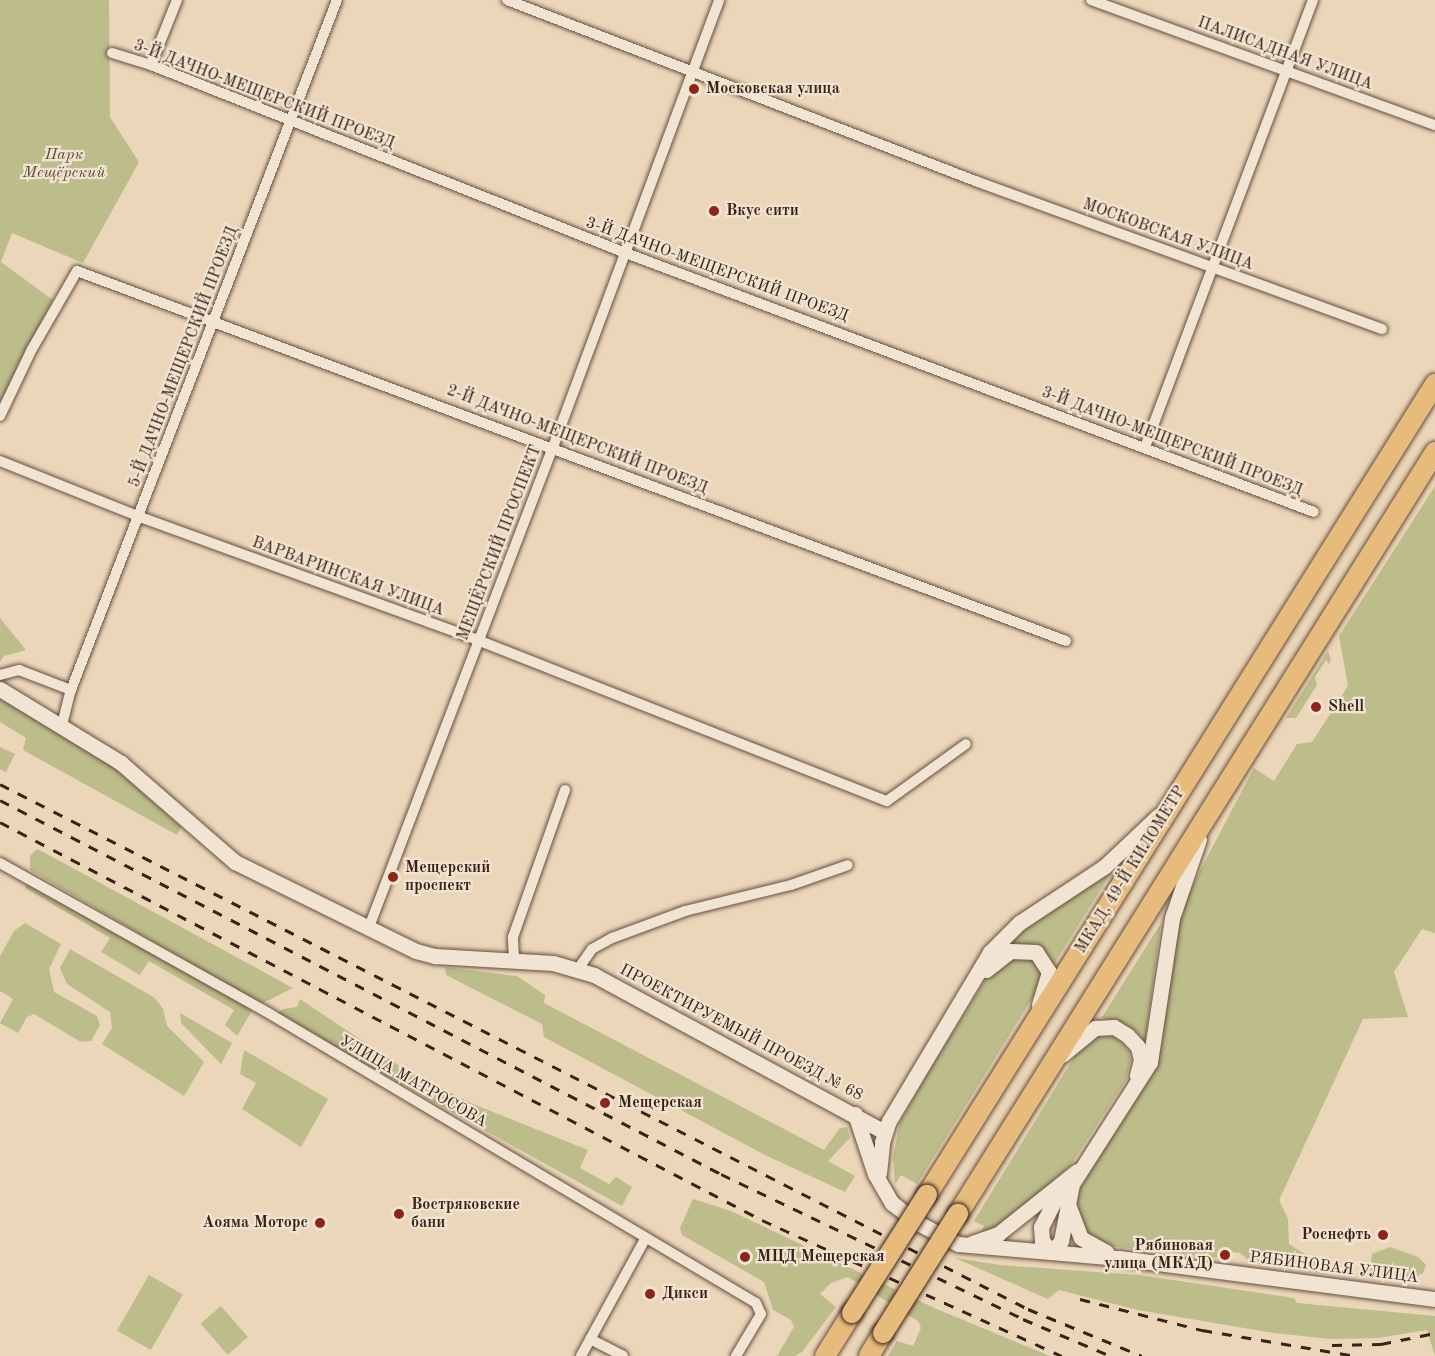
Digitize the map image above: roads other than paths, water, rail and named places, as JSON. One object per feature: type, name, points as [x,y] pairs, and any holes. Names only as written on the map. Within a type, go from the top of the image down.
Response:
[{"type":"highway","name":"МКАД, 49-Й КИЛОМЕТР","points":[[825,1356],[1435,384]]},
{"type":"highway","points":[[869,1356],[1435,452]]},
{"type":"street","points":[[152,65],[177,0]]},
{"type":"street","name":"5-Й ДАЧНО-МЕЩЕРСКИЙ ПРОЕЗД","points":[[62,725],[71,690],[140,517],[213,319],[337,0]]},
{"type":"street","name":"МОСКОВСКАЯ УЛИЦА","points":[[507,0],[693,69],[978,182],[1383,329]]},
{"type":"street","name":"МЕЩЁРСКИЙ ПРОСПЕКТ","points":[[369,927],[480,641],[718,0]]},
{"type":"street","name":"ПАЛИСАДНАЯ УЛИЦА","points":[[1091,0],[1288,69],[1435,125]]},
{"type":"street","points":[[1145,447],[1313,0]]},
{"type":"street","name":"3-Й ДАЧНО-МЕЩЕРСКИЙ ПРОЕЗД","points":[[112,53],[152,65],[623,252],[1314,512]]},
{"type":"street","name":"2-Й ДАЧНО-МЕЩЕРСКИЙ ПРОЕЗД","points":[[0,416],[32,349],[76,271],[213,319],[1066,641]]},
{"type":"street","name":"ВАРВАРИНСКАЯ УЛИЦА","points":[[0,461],[140,517],[480,641],[886,801],[966,744]]},
{"type":"street","points":[[0,675],[19,670],[71,690]]},
{"type":"street","name":"ПРОЕКТИРУЕМЫЙ ПРОЕЗД № 68","points":[[0,689],[62,725],[144,780],[202,837],[235,862],[399,944],[435,956],[514,959],[578,969],[632,993],[884,1132]]},
{"type":"street","points":[[514,959],[513,937],[565,790]]},
{"type":"street","points":[[882,1185],[879,1161],[884,1132],[976,981],[990,952],[1013,928],[1105,866],[1174,801]]},
{"type":"street","points":[[1081,1166],[1068,1196],[1061,1240],[1052,1252],[1042,1240],[1044,1217],[1145,1074],[1153,1052],[1172,918],[1203,823]]},
{"type":"street","name":"УЛИЦА МАТРОСОВА","points":[[0,863],[537,1170],[625,1222],[645,1239],[756,1303],[761,1314],[736,1356]]},
{"type":"street","points":[[578,969],[592,949],[612,938],[685,911],[791,885],[848,865]]},
{"type":"street","points":[[976,981],[1010,951],[1031,950],[1042,957],[1048,980],[1025,1040]]},
{"type":"street","points":[[1053,1063],[1095,1028],[1118,1029],[1133,1041],[1140,1056],[1130,1095]]},
{"type":"street","points":[[855,1114],[878,1115],[899,1105]]},
{"type":"street","name":"РЯБИНОВАЯ УЛИЦА","points":[[855,1114],[882,1185],[895,1206],[913,1220],[965,1245],[1119,1258],[1435,1299]]},
{"type":"street","points":[[965,1245],[996,1235],[1081,1166]]},
{"type":"street","points":[[1068,1196],[1072,1221],[1083,1242],[1119,1258]]},
{"type":"street","points":[[581,1356],[645,1239]]},
{"type":"street","points":[[590,1338],[623,1356]]},
{"type":"railway","points":[[0,784],[1028,1309],[1142,1356]]},
{"type":"railway","points":[[0,800],[721,1174],[1023,1319],[1111,1356]]},
{"type":"railway","points":[[0,822],[762,1220],[1062,1356]]},
{"type":"railway","points":[[1080,1299],[1202,1330],[1356,1356]]},
{"type":"railway","points":[[1332,1345],[1381,1344],[1435,1333]]},
{"type":"place","name":"Московская улица","points":[[694,89]]},
{"type":"place","name":"Вкус сити","points":[[714,211]]},
{"type":"place","name":"Shell","points":[[1316,707]]},
{"type":"place","name":"Мещерский проспект","points":[[393,877]]},
{"type":"place","name":"Мещерская","points":[[605,1103]]},
{"type":"place","name":"Востряковские бани","points":[[399,1214]]},
{"type":"place","name":"Аояма Моторс","points":[[320,1223]]},
{"type":"place","name":"Роснефть","points":[[1383,1235]]},
{"type":"place","name":"Рябиновая улица (МКАД)","points":[[1225,1255]]},
{"type":"place","name":"МЦД Мещерская","points":[[745,1257]]},
{"type":"place","name":"Дикси","points":[[650,1294]]},
{"type":"park label","name":"Парк Мещёрский","points":[[64,164]]}]
